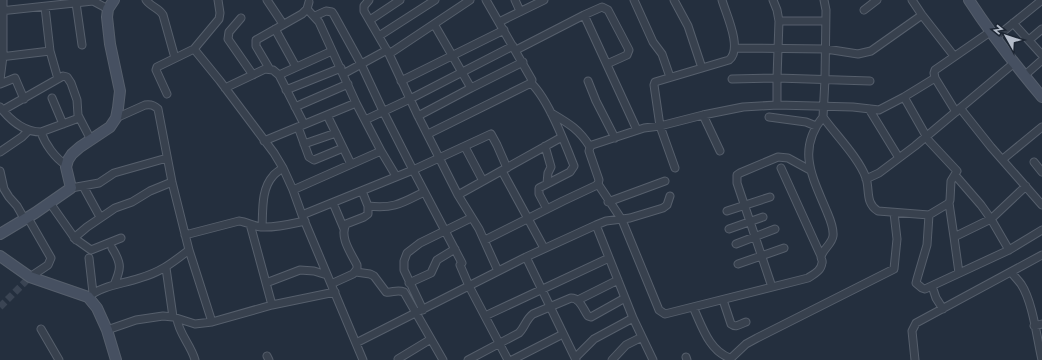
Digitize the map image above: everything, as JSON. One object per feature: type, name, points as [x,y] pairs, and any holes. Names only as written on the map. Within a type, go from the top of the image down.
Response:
[{"type":"street","points":[[0,80],[3,0]]},
{"type":"street","points":[[146,0],[150,5],[160,10],[164,15],[175,58]]},
{"type":"street","points":[[167,94],[156,68],[194,49],[218,19],[220,13],[218,0]]},
{"type":"street","points":[[267,0],[283,24]]},
{"type":"street","points":[[369,0],[362,3],[364,11],[388,52],[418,116],[458,195],[484,240],[498,271]]},
{"type":"street","points":[[370,20],[400,0]]},
{"type":"street","points":[[379,36],[435,0]]},
{"type":"street","points":[[286,90],[361,64],[388,52],[470,0]]},
{"type":"street","points":[[486,0],[523,62],[531,77],[531,83],[541,94],[574,166],[570,172],[540,186],[538,191],[547,209]]},
{"type":"street","points":[[515,0],[520,11]]},
{"type":"street","points":[[499,22],[544,0]]},
{"type":"street","points":[[634,0],[653,42],[662,54],[670,78]]},
{"type":"street","points":[[674,0],[688,26],[702,68]]},
{"type":"street","points":[[675,168],[660,126],[654,85],[655,82],[729,60],[734,54],[735,48],[731,24],[722,0]]},
{"type":"street","points":[[773,0],[779,21],[777,105]]},
{"type":"street","points":[[821,256],[830,244],[833,236],[832,228],[810,170],[810,141],[816,126],[822,117],[824,107],[826,49],[824,0]]},
{"type":"street","points":[[864,10],[877,0]]},
{"type":"street","points":[[912,0],[954,56]]},
{"type":"street","points":[[968,0],[992,35],[1024,76],[1041,93]]},
{"type":"street","points":[[1042,0],[1014,23],[954,56],[935,70],[934,73],[935,78],[958,110],[1042,205]]},
{"type":"street","points":[[2,11],[93,1],[111,4],[107,21],[110,44],[120,91],[116,118],[110,127],[72,154],[66,165]]},
{"type":"street","points":[[76,3],[82,45]]},
{"type":"street","points":[[309,3],[302,14],[258,37],[255,43],[269,68],[278,76],[295,107],[301,126],[304,144],[309,157],[314,160],[343,148]]},
{"type":"street","points":[[309,3],[356,103],[396,176]]},
{"type":"street","points":[[45,7],[50,51],[58,79]]},
{"type":"street","points":[[365,120],[462,72],[602,7],[608,10],[629,50],[627,55],[607,64]]},
{"type":"street","points":[[315,16],[326,11],[332,12],[361,64],[382,111],[455,249],[469,286],[508,360]]},
{"type":"street","points":[[584,15],[637,130]]},
{"type":"street","points":[[735,48],[826,49],[858,54],[867,52],[922,15]]},
{"type":"street","points":[[241,18],[229,32],[228,39],[253,75]]},
{"type":"street","points":[[779,21],[825,21]]},
{"type":"street","points":[[1014,23],[1042,54]]},
{"type":"street","points":[[434,24],[471,88]]},
{"type":"street","points":[[275,28],[296,68]]},
{"type":"street","points":[[1029,40],[1042,29]]},
{"type":"street","points":[[401,81],[504,30]]},
{"type":"street","points":[[194,49],[225,88],[283,168],[362,360]]},
{"type":"street","points":[[1,57],[50,51]]},
{"type":"street","points":[[278,76],[332,51]]},
{"type":"street","points":[[1024,76],[1042,60]]},
{"type":"street","points":[[418,116],[523,62]]},
{"type":"street","points":[[866,179],[879,173],[899,158],[1014,63]]},
{"type":"street","points":[[225,88],[269,68]]},
{"type":"street","points":[[79,118],[41,132],[29,130],[15,124],[1,108],[24,98],[65,76],[70,80],[77,100],[77,112],[79,118],[91,140]]},
{"type":"street","points":[[0,84],[15,78],[24,98]]},
{"type":"street","points":[[732,79],[777,78],[870,81]]},
{"type":"street","points":[[590,147],[592,145],[637,130],[743,107],[777,105],[853,107],[879,110],[935,78]]},
{"type":"street","points":[[588,81],[596,101],[615,138]]},
{"type":"street","points":[[428,134],[531,83]]},
{"type":"street","points":[[295,107],[348,84]]},
{"type":"street","points":[[904,97],[929,141],[957,171],[952,181],[949,203],[959,273]]},
{"type":"street","points":[[52,98],[63,124]]},
{"type":"street","points":[[264,141],[356,103]]},
{"type":"street","points":[[116,118],[145,105],[155,106],[158,109],[172,182],[186,235],[188,250],[212,322]]},
{"type":"street","points":[[869,109],[899,158]]},
{"type":"street","points":[[550,113],[568,123],[579,132],[590,147],[589,151],[599,180],[598,184],[608,202],[622,220],[661,312],[668,313],[723,300],[808,278],[816,274],[821,268],[821,256],[781,168]]},
{"type":"street","points":[[327,115],[351,164]]},
{"type":"street","points":[[703,115],[720,151]]},
{"type":"street","points":[[769,117],[806,122],[816,126]]},
{"type":"street","points":[[822,117],[854,158],[866,179],[868,196],[871,204],[878,211],[929,215],[949,203]]},
{"type":"street","points":[[1002,160],[1042,127]]},
{"type":"street","points":[[0,152],[22,137],[29,130]]},
{"type":"street","points":[[41,132],[43,138],[56,157],[66,165],[71,188]]},
{"type":"street","points":[[304,144],[336,133]]},
{"type":"street","points":[[186,235],[239,222],[245,222],[262,227],[284,225],[304,218],[333,203],[396,176],[440,159],[492,134],[504,169],[544,248]]},
{"type":"street","points":[[458,195],[562,137]]},
{"type":"street","points":[[545,146],[551,167],[548,173],[547,184]]},
{"type":"street","points":[[465,147],[482,181]]},
{"type":"street","points":[[293,190],[381,151]]},
{"type":"street","points":[[772,287],[737,183],[737,175],[778,157],[788,158],[810,170]]},
{"type":"street","points":[[0,234],[26,219],[71,188],[99,183],[114,173],[167,158]]},
{"type":"street","points":[[1034,162],[1042,172]]},
{"type":"street","points":[[262,227],[264,193],[272,177],[283,168]]},
{"type":"street","points":[[0,171],[4,189],[26,219],[51,258],[48,264],[30,277]]},
{"type":"street","points":[[954,175],[991,219],[1009,250]]},
{"type":"street","points":[[608,202],[665,181]]},
{"type":"street","points":[[74,238],[100,217],[115,208],[132,202],[150,190],[172,182]]},
{"type":"street","points":[[484,240],[598,184]]},
{"type":"street","points":[[83,186],[100,217]]},
{"type":"street","points":[[954,237],[991,219],[1026,186]]},
{"type":"street","points":[[344,229],[346,224],[368,214],[368,206],[362,191]]},
{"type":"street","points":[[368,206],[383,208],[393,206],[424,192]]},
{"type":"street","points":[[356,343],[544,248],[596,224],[606,221],[622,220],[663,208],[667,205],[670,196]]},
{"type":"street","points":[[727,211],[770,197]]},
{"type":"street","points":[[50,202],[82,248]]},
{"type":"street","points":[[333,203],[344,229],[345,240],[357,265],[356,272]]},
{"type":"street","points":[[693,307],[711,343],[718,351],[730,359],[746,344],[756,338],[894,269],[897,239],[894,213]]},
{"type":"street","points":[[929,215],[927,245],[916,283],[925,289],[1009,250],[1042,230]]},
{"type":"street","points":[[729,229],[763,217]]},
{"type":"street","points":[[443,360],[431,339],[410,283],[404,261],[407,253],[420,244],[471,218]]},
{"type":"street","points":[[250,224],[272,305]]},
{"type":"street","points":[[596,224],[633,318],[653,360]]},
{"type":"street","points":[[736,244],[774,229]]},
{"type":"street","points":[[74,238],[91,250],[121,238]]},
{"type":"street","points":[[112,248],[117,256],[120,266],[114,285]]},
{"type":"street","points":[[738,264],[784,248]]},
{"type":"street","points":[[410,283],[431,273],[437,260],[455,249]]},
{"type":"street","points":[[0,256],[30,277],[90,295],[114,285],[141,278],[166,268],[188,250]]},
{"type":"street","points":[[915,360],[912,331],[914,325],[1042,255]]},
{"type":"street","points":[[526,257],[576,359],[594,339],[633,318]]},
{"type":"street","points":[[89,258],[90,295],[107,330],[116,360]]},
{"type":"street","points":[[485,316],[609,258]]},
{"type":"street","points":[[166,268],[175,318],[179,329],[190,346],[195,360]]},
{"type":"street","points":[[266,283],[300,270],[314,271],[327,275]]},
{"type":"street","points":[[331,284],[356,272],[370,274],[374,276],[386,292],[389,293],[397,290],[404,292],[420,311]]},
{"type":"street","points":[[1011,272],[1024,290],[1042,360]]},
{"type":"street","points":[[578,300],[618,280]]},
{"type":"street","points":[[932,286],[936,298],[943,309]]},
{"type":"street","points":[[107,330],[149,318],[163,316],[194,324],[212,322],[272,305],[335,292]]},
{"type":"street","points":[[468,360],[519,333],[523,330],[529,318],[571,298],[578,300],[588,316],[591,317],[625,298]]},
{"type":"street","points":[[723,300],[731,324],[737,326],[746,322]]},
{"type":"street","points":[[1034,326],[1042,324]]},
{"type":"street","points":[[41,330],[59,360]]},
{"type":"street","points":[[512,360],[563,334]]},
{"type":"street","points":[[612,360],[626,345],[642,337]]},
{"type":"street","points":[[398,359],[431,339]]},
{"type":"tunnel","points":[[0,307],[30,277]]}]
